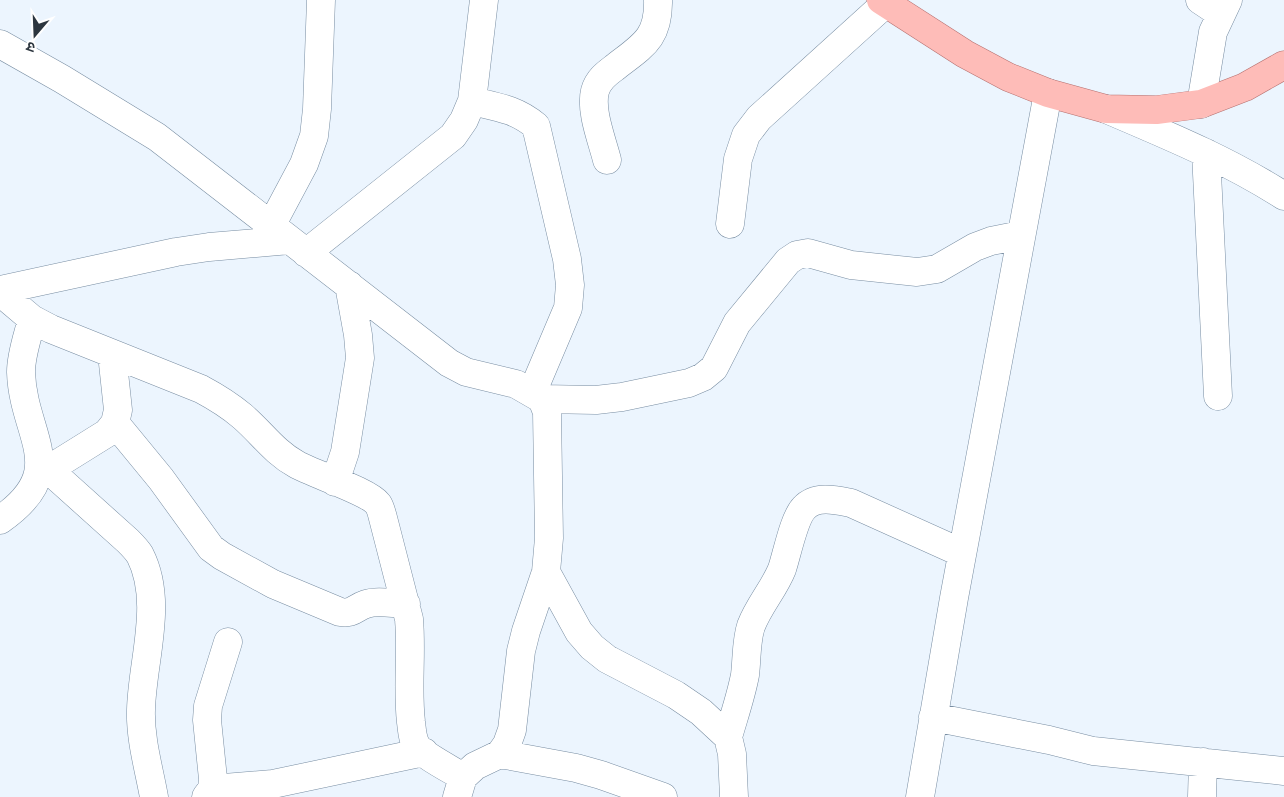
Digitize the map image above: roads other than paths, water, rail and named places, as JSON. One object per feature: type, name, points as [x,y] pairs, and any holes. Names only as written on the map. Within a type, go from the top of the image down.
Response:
[{"type":"main road","points":[[883,1],[965,54],[1008,77],[1048,93],[1106,109],[1156,110],[1202,104],[1245,87],[1284,65]]},
{"type":"street","points":[[289,239],[304,164],[314,136],[317,109],[321,0]]},
{"type":"street","points":[[10,304],[176,252],[289,239],[453,136],[464,120],[472,101],[484,0]]},
{"type":"street","points":[[607,160],[595,114],[595,92],[602,78],[648,41],[656,26],[658,0]]},
{"type":"street","points":[[730,224],[738,159],[746,135],[759,118],[883,1]]},
{"type":"street","points":[[1202,104],[1216,5]]},
{"type":"street","points":[[0,44],[62,79],[156,137],[448,363],[466,372],[516,384],[537,396],[596,400],[622,397],[689,383],[703,377],[714,368],[737,323],[788,261],[797,255],[808,254],[851,265],[917,272],[937,269],[975,247],[1021,234]]},
{"type":"street","points":[[920,797],[962,553],[1048,93]]},
{"type":"street","points":[[472,101],[508,109],[525,117],[536,126],[567,259],[570,285],[568,308],[537,396]]},
{"type":"street","points":[[1106,109],[1206,153],[1260,180],[1284,196]]},
{"type":"street","points":[[1206,153],[1218,396]]},
{"type":"street","points":[[335,482],[346,444],[360,358],[349,286]]},
{"type":"street","points":[[10,304],[51,329],[201,389],[224,401],[244,417],[279,454],[310,472],[366,495],[378,504],[406,604],[410,634],[408,695],[412,733],[416,745],[460,787],[475,766],[500,754],[507,744],[512,730],[521,651],[546,572],[549,538],[547,412],[537,396]]},
{"type":"street","points":[[10,304],[22,356],[21,372],[24,393],[44,473],[128,541],[139,553],[145,567],[151,599],[141,711],[154,797]]},
{"type":"street","points":[[0,520],[11,512],[30,492],[44,473],[107,433],[115,423],[118,410],[112,354]]},
{"type":"street","points":[[115,423],[161,479],[202,538],[222,556],[273,584],[340,612],[348,613],[355,611],[364,604],[372,603],[406,604]]},
{"type":"street","points":[[734,797],[732,754],[728,737],[742,688],[750,628],[758,608],[772,588],[781,570],[795,525],[804,508],[816,502],[831,499],[850,503],[962,553]]},
{"type":"street","points":[[546,572],[579,632],[592,647],[607,659],[676,695],[701,712],[728,737]]},
{"type":"street","points":[[228,642],[208,706],[207,720],[213,779],[209,793],[273,784],[424,752]]},
{"type":"street","points":[[934,717],[1049,740],[1093,751],[1284,771]]},
{"type":"street","points":[[500,754],[576,768],[600,786],[663,797]]},
{"type":"street","points":[[1202,797],[1203,762]]}]
